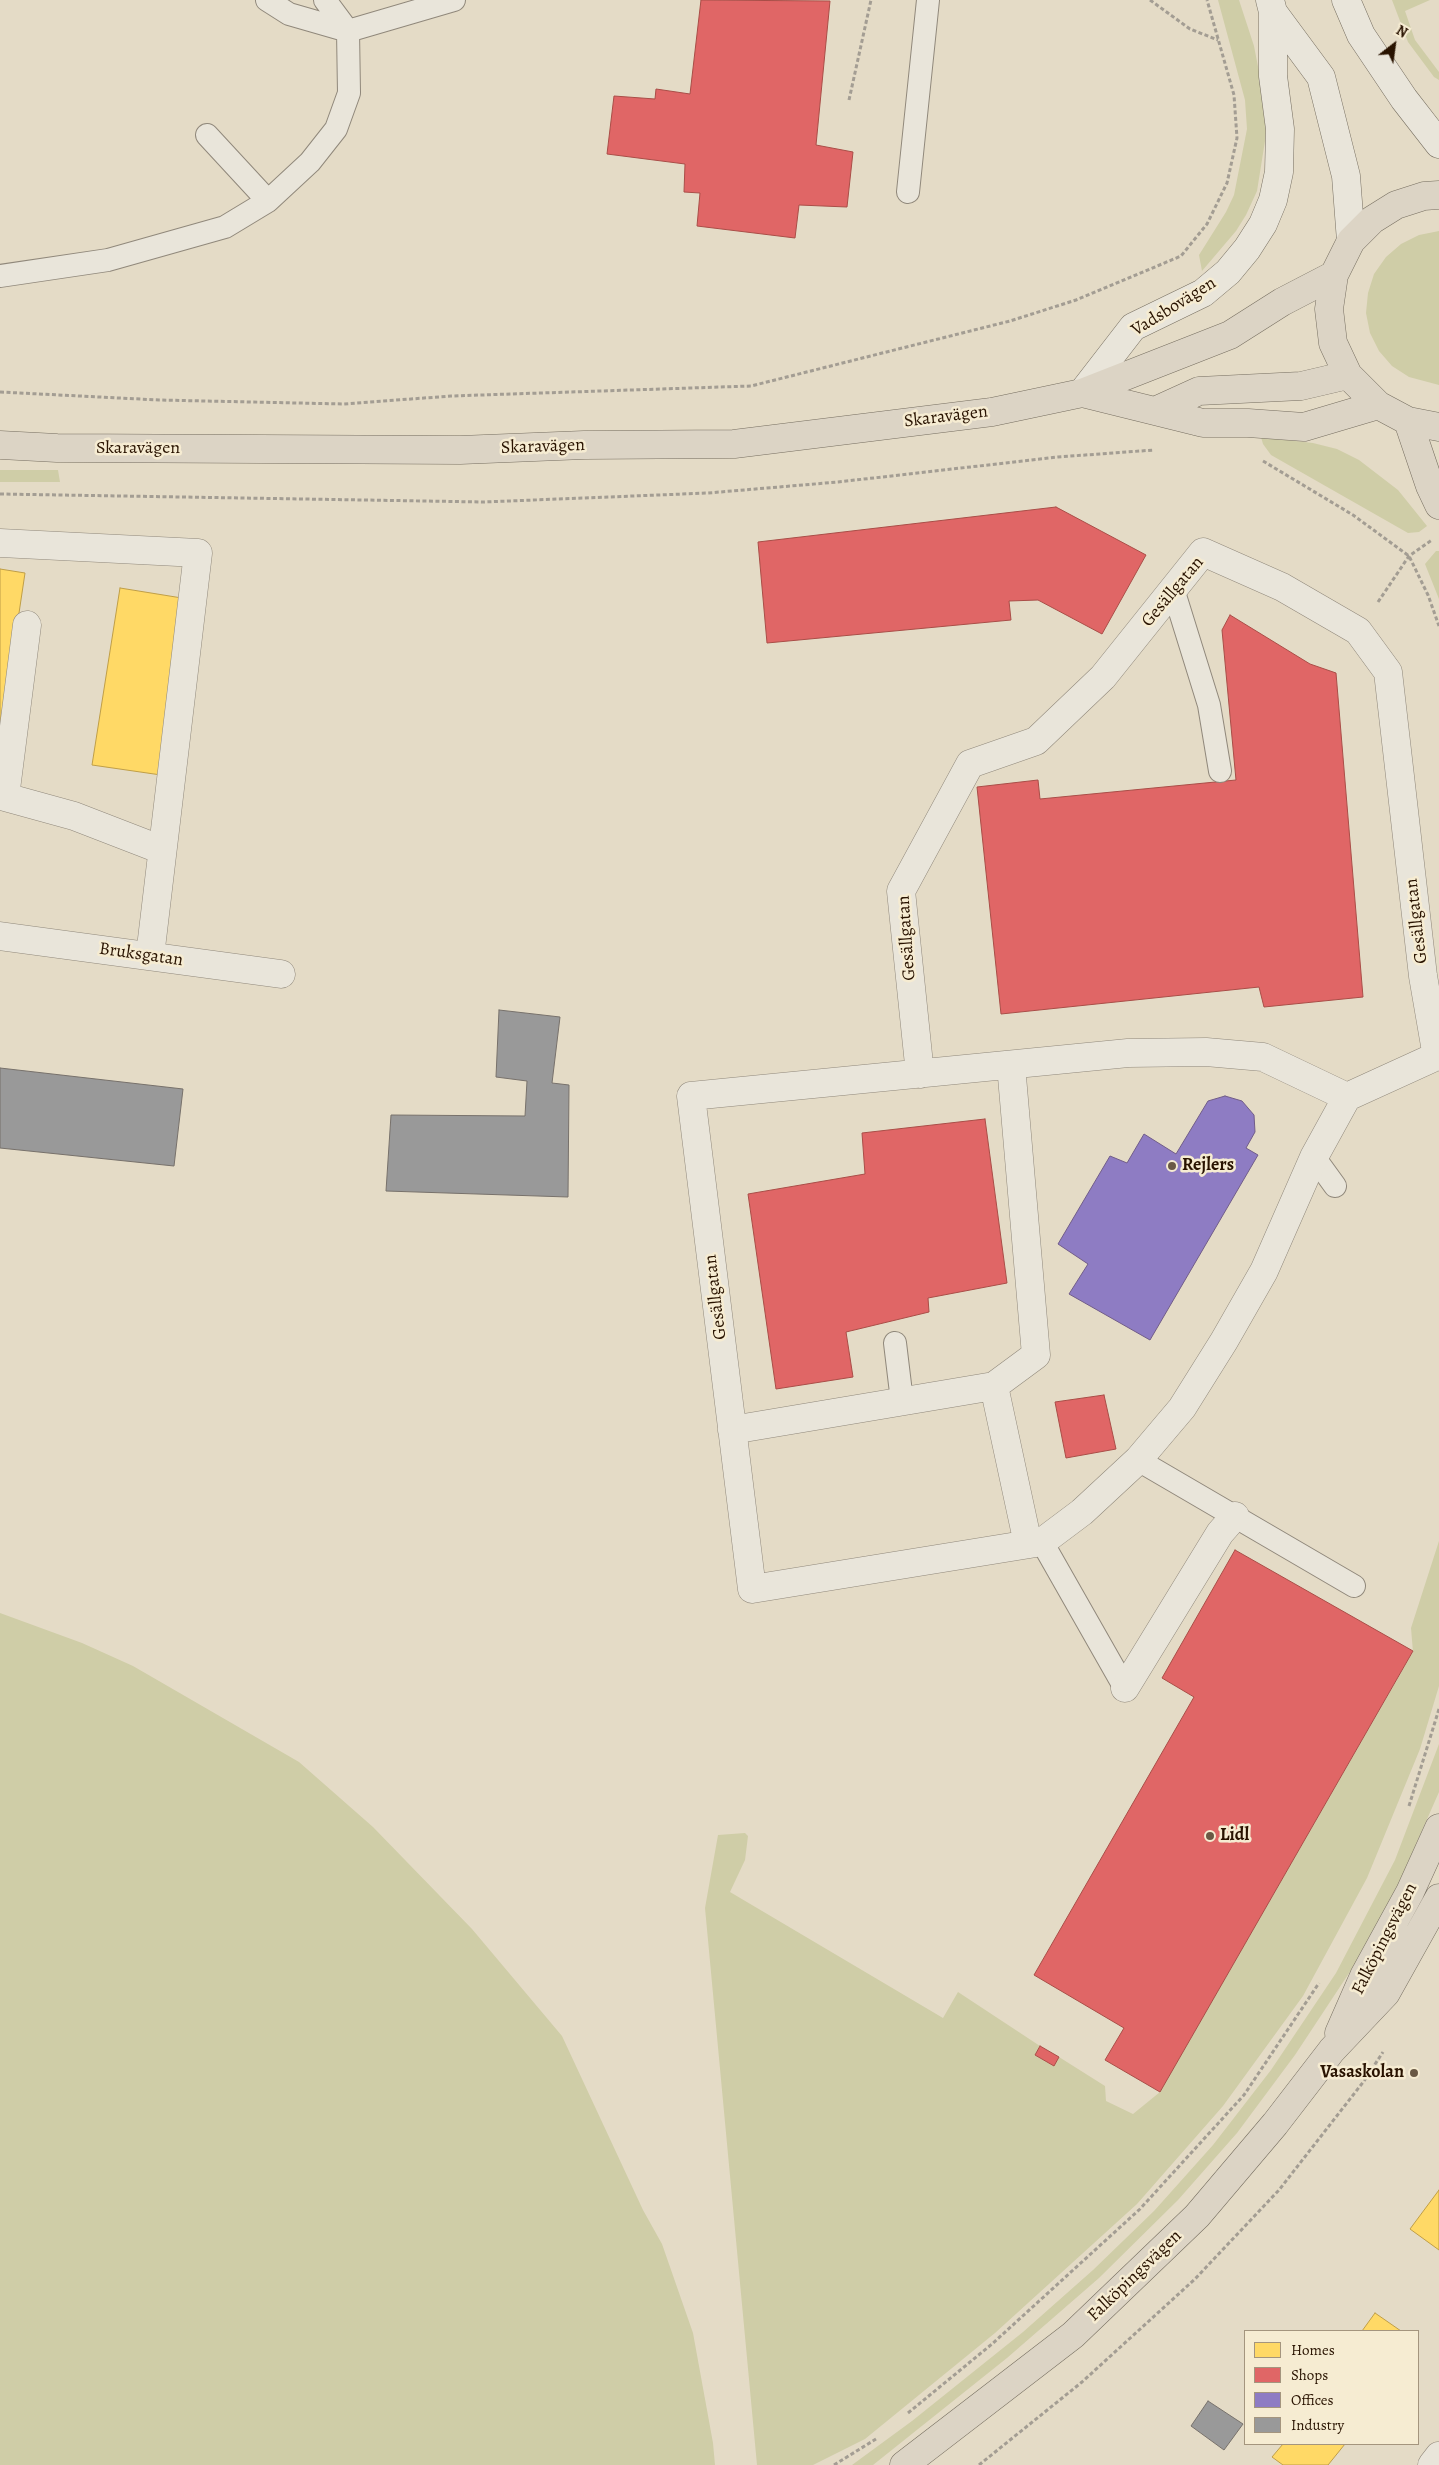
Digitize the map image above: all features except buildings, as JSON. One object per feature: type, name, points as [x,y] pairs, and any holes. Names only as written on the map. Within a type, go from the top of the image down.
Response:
[{"type":"main road","points":[[1439,195],[1424,196],[1396,205],[1372,220],[1351,241],[1334,275],[1329,309],[1333,343],[1348,374],[1378,406],[1408,421],[1439,427]]},
{"type":"main road","name":"Skaravägen","points":[[0,445],[57,448],[460,450],[584,445],[734,444],[992,412],[1082,393],[1230,335],[1282,302],[1334,275]]},
{"type":"main road","points":[[1155,411],[1199,391],[1301,386],[1348,374]]},
{"type":"main road","name":"Skaravägen","points":[[1082,393],[1203,423],[1248,423],[1304,427],[1378,406]]},
{"type":"main road","points":[[1408,421],[1430,486],[1439,505]]},
{"type":"main road","name":"Falköpingsvägen","points":[[1332,2050],[1364,1976],[1410,1892],[1439,1828]]},
{"type":"main road","name":"Falköpingsvägen","points":[[904,2465],[1073,2335],[1197,2216],[1275,2124],[1332,2050],[1386,1993],[1439,1898]]},
{"type":"street","points":[[1346,0],[1361,35],[1404,99],[1439,144]]},
{"type":"street","name":"Vadsbovägen","points":[[1271,6],[1321,78],[1346,176],[1351,241]]},
{"type":"street","name":"Vadsbovägen","points":[[1082,393],[1133,327],[1203,293],[1228,272],[1247,249],[1263,224],[1272,200],[1278,172],[1280,129],[1273,76],[1271,6]]},
{"type":"street","points":[[0,543],[198,553],[150,956]]},
{"type":"street","name":"Gesällgatan","points":[[732,1430],[691,1096],[920,1074],[1128,1053],[1206,1052],[1263,1057],[1347,1097],[1438,1056],[1423,976],[1388,672],[1358,631],[1282,587],[1203,552],[1103,677],[1036,741],[970,764],[901,891],[920,1074]]},
{"type":"street","points":[[27,625],[5,797],[74,816],[162,850]]},
{"type":"street","name":"Bruksgatan","points":[[0,936],[281,974]]},
{"type":"street","points":[[1011,1065],[1036,1355],[994,1386],[732,1430],[752,1589],[1035,1543],[1082,1512],[1138,1460],[1182,1408],[1224,1341],[1264,1271],[1314,1157],[1347,1097]]},
{"type":"street","points":[[994,1386],[1035,1543]]},
{"type":"street","points":[[1125,1688],[1220,1533],[1235,1516]]},
{"type":"street","points":[[1432,2465],[1439,2456]]},
{"type":"lane","points":[[267,0],[288,14],[348,31],[454,0]]},
{"type":"lane","points":[[0,276],[108,260],[225,227],[268,201],[310,162],[336,129],[349,93],[348,31],[325,0]]},
{"type":"lane","points":[[908,192],[928,0]]},
{"type":"lane","points":[[207,135],[268,201]]},
{"type":"lane","points":[[1174,589],[1209,705],[1220,771]]},
{"type":"lane","points":[[1314,1157],[1336,1186]]},
{"type":"lane","points":[[895,1343],[902,1401]]},
{"type":"lane","points":[[1138,1460],[1354,1586]]},
{"type":"lane","points":[[1035,1543],[1125,1688]]},
{"type":"path","points":[[849,100],[871,0]]},
{"type":"path","points":[[1150,0],[1190,29],[1219,40]]},
{"type":"path","points":[[0,392],[159,400],[344,404],[451,396],[751,386],[1010,321],[1076,300],[1181,256],[1207,224],[1227,183],[1237,138],[1234,95],[1207,0]]},
{"type":"path","points":[[0,494],[484,502],[708,493],[838,482],[1058,457],[1164,449]]},
{"type":"path","points":[[1257,458],[1354,515],[1409,556],[1428,595],[1439,626]]},
{"type":"path","points":[[1358,631],[1409,556],[1439,536]]},
{"type":"path","points":[[1406,1812],[1439,1708]]},
{"type":"path","points":[[901,2419],[992,2344],[1140,2209],[1244,2094],[1320,1981]]},
{"type":"path","points":[[834,2465],[878,2437]]},
{"type":"shaded area","points":[[1218,0],[1239,0],[1254,46],[1267,113],[1265,141],[1257,191],[1236,231],[1202,271],[1199,255],[1226,212],[1234,195],[1247,129],[1245,100]]},
{"type":"shaded area","points":[[1392,0],[1430,0],[1405,11],[1415,40],[1439,72],[1439,80],[1434,77],[1408,42]]},
{"type":"shaded area","points":[[1439,231],[1439,385],[1409,377],[1392,366],[1379,351],[1370,333],[1366,313],[1368,293],[1374,274],[1386,257],[1401,244],[1419,235]]},
{"type":"shaded area","points":[[1261,437],[1313,443],[1337,449],[1359,460],[1398,490],[1427,526],[1419,532],[1408,533],[1271,455],[1263,444]]},
{"type":"shaded area","points":[[0,470],[58,470],[60,482],[0,482]]},
{"type":"shaded area","points":[[1436,551],[1439,551],[1439,599],[1425,564]]},
{"type":"shaded area","points":[[1439,1541],[1439,1686],[1420,1749],[1367,1878],[1303,1996],[1223,2106],[1137,2204],[995,2333],[865,2439],[813,2465],[757,2465],[705,1908],[718,1835],[745,1833],[748,1836],[745,1860],[730,1892],[943,2018],[958,1992],[1040,2046],[1035,2055],[1054,2066],[1059,2057],[1105,2086],[1106,2101],[1133,2114],[1160,2092],[1413,1652],[1411,1628]]},
{"type":"shaded area","points":[[0,1613],[82,1643],[133,1666],[299,1762],[373,1827],[472,1929],[562,2036],[643,2210],[662,2244],[693,2333],[713,2443],[715,2465],[0,2465]]},
{"type":"shaded area","points":[[1439,1744],[1439,1792],[1398,1885],[1357,1961],[1295,2055],[1237,2133],[1178,2200],[1099,2278],[1007,2358],[873,2465],[852,2465],[912,2421],[1023,2332],[1093,2270],[1154,2211],[1213,2145],[1271,2070],[1336,1973],[1395,1860]]},
{"type":"place","name":"Rejlers","points":[[1172,1166]]},
{"type":"place","name":"Lidl","points":[[1210,1836]]},
{"type":"place","name":"Vasaskolan","points":[[1414,2073]]}]
